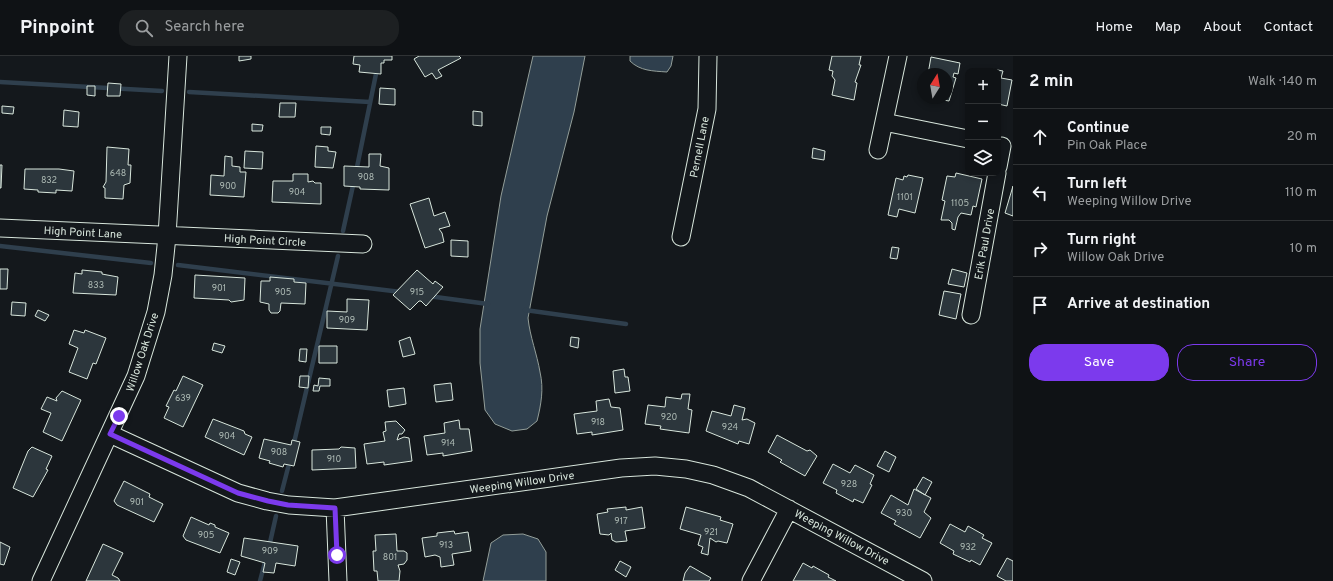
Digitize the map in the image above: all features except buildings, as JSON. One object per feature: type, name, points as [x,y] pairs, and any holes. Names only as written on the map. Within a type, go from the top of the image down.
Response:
[{"type":"street","name":"Willow Oak Drive","points":[[41,581],[110,434],[136,376],[150,338],[163,275],[167,236],[178,56]]},
{"type":"street","name":"Pernell Lane","points":[[681,237],[707,109],[708,56]]},
{"type":"street","points":[[878,150],[898,56]]},
{"type":"street","points":[[884,122],[965,138]]},
{"type":"street","points":[[1001,156],[1004,146]]},
{"type":"street","name":"Erik Paul Drive","points":[[971,315],[996,176]]},
{"type":"street","name":"High Point Lane","points":[[0,228],[167,236]]},
{"type":"street","name":"High Point Circle","points":[[167,236],[363,244]]},
{"type":"street","name":"Weeping Willow Drive","points":[[110,434],[238,493],[288,505],[335,508],[621,468],[655,466],[686,469],[713,475],[749,488],[923,581]]},
{"type":"street","points":[[335,508],[338,581]]},
{"type":"street","points":[[751,581],[789,509]]},
{"type":"water","points":[[533,56],[585,56],[574,112],[547,216],[528,318],[541,378],[542,397],[540,409],[537,421],[527,429],[512,431],[495,424],[485,410],[480,363],[480,329],[501,196]]},
{"type":"water","points":[[630,56],[673,56],[671,66],[667,72],[647,70],[638,67],[630,61]]},
{"type":"water","points":[[523,534],[538,539],[546,552],[546,581],[483,581],[491,543],[503,535]]},
{"type":"waterway","points":[[356,172],[377,69]]},
{"type":"waterway","points":[[0,82],[162,91]]},
{"type":"waterway","points":[[189,92],[370,102]]},
{"type":"waterway","points":[[343,231],[354,181]]},
{"type":"waterway","points":[[0,246],[151,263]]},
{"type":"waterway","points":[[293,447],[338,256]]},
{"type":"waterway","points":[[178,265],[401,292]]},
{"type":"waterway","points":[[428,296],[488,304]]},
{"type":"waterway","points":[[525,310],[626,324]]},
{"type":"waterway","points":[[282,491],[290,460]]},
{"type":"waterway","points":[[269,547],[276,516]]},
{"type":"waterway","points":[[260,581],[266,558]]},
{"type":"route","points":[[119,416],[110,434],[238,493],[288,505],[335,508],[337,555]]}]
